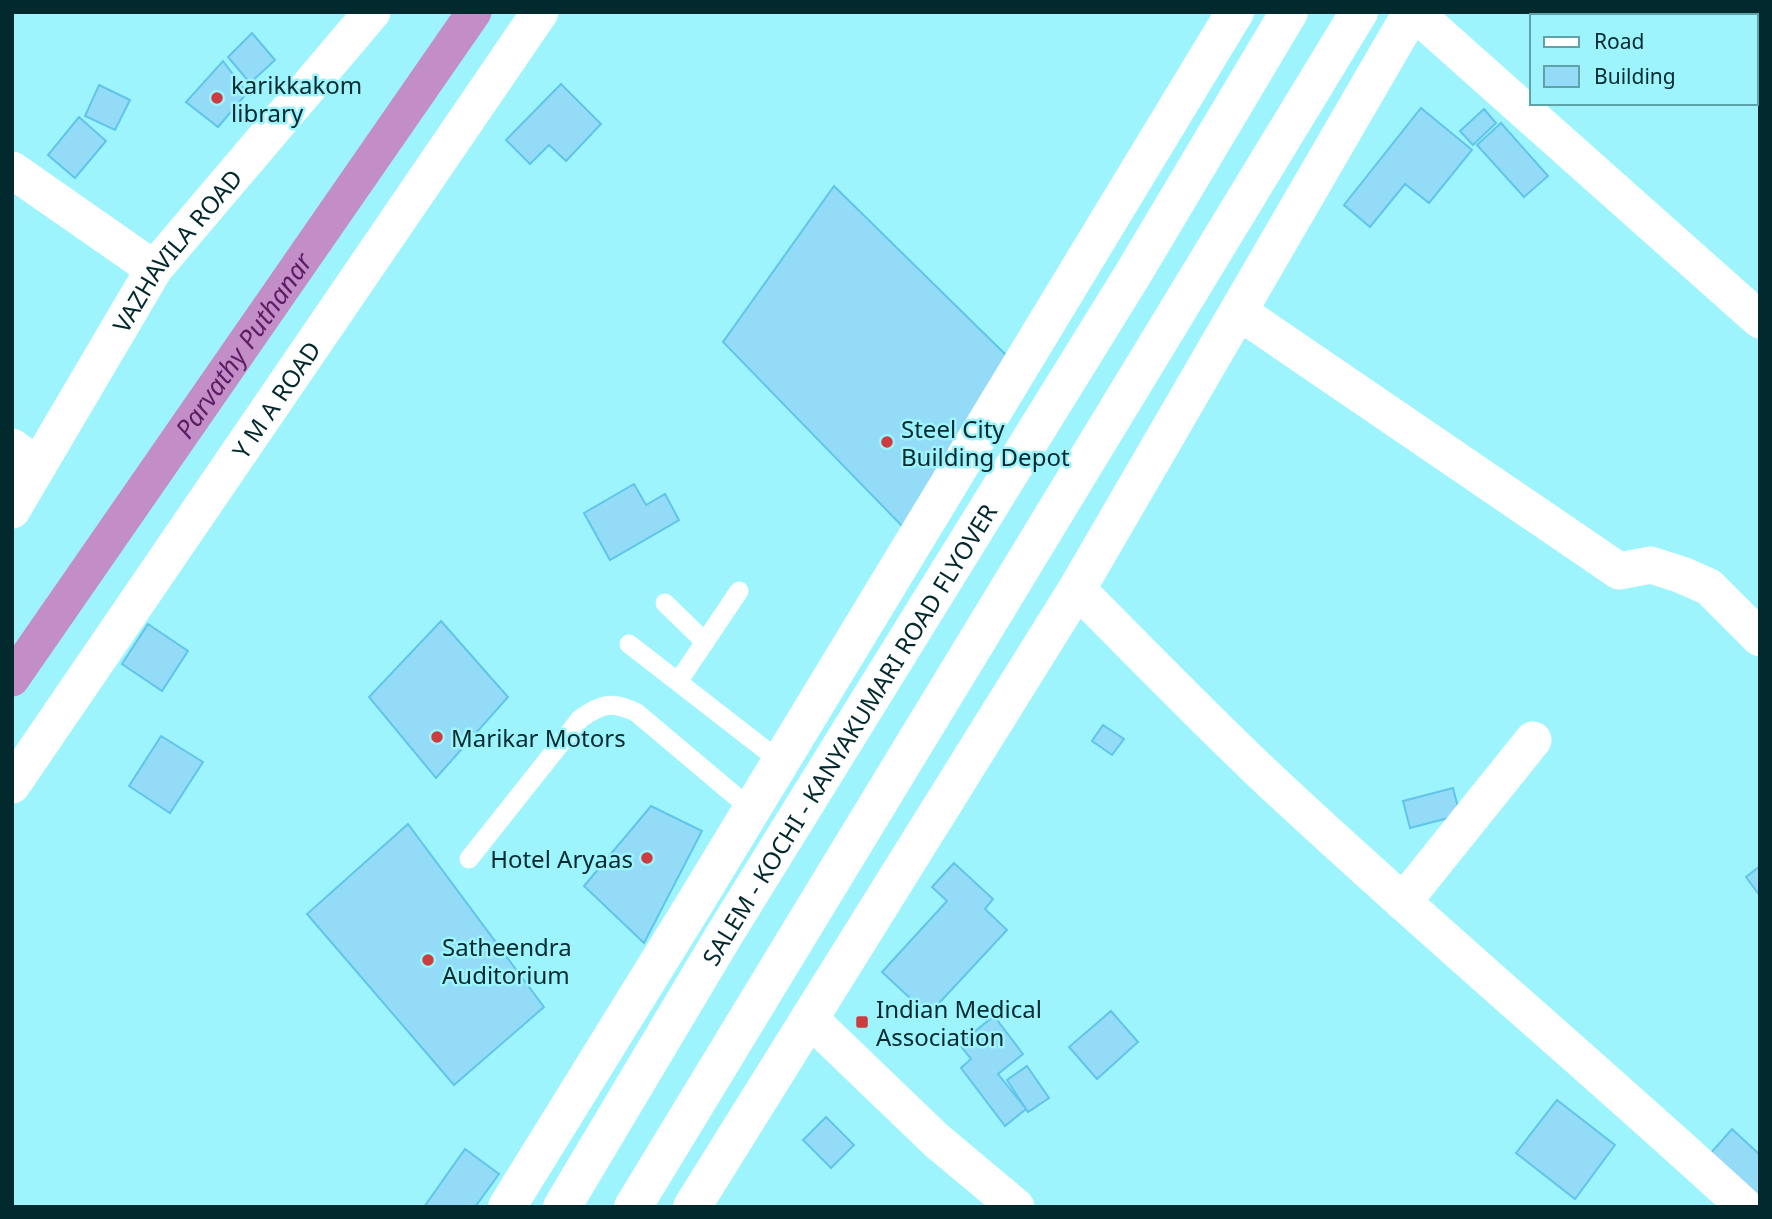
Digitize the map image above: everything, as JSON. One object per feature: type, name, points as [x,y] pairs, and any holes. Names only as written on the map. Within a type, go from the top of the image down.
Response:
[{"type":"main road","points":[[507,1207],[752,810],[1235,12]]},
{"type":"main road","name":"SALEM - KOCHI - KANYAKUMARI ROAD FLYOVER","points":[[562,1207],[723,937],[1133,274],[1289,12]]},
{"type":"main road","points":[[633,1207],[1359,12]]},
{"type":"main road","points":[[692,1207],[1077,589],[1413,12]]},
{"type":"street","name":"VAZHAVILA ROAD","points":[[12,510],[25,457],[154,269],[372,12]]},
{"type":"street","points":[[1413,12],[1760,320]]},
{"type":"street","name":"Y M A ROAD","points":[[12,785],[519,18]]},
{"type":"street","points":[[12,170],[154,269]]},
{"type":"street","points":[[1238,311],[1619,571],[1651,565],[1709,587],[1760,638]]},
{"type":"street","points":[[1077,589],[1260,771],[1745,1207]]},
{"type":"street","points":[[1403,902],[1533,740]]},
{"type":"street","points":[[809,1018],[936,1140],[1016,1207]]},
{"type":"lane","points":[[678,682],[739,591]]},
{"type":"lane","points":[[666,603],[705,642]]},
{"type":"lane","points":[[629,644],[781,762]]},
{"type":"lane","points":[[469,859],[580,719],[595,708],[610,704],[625,706],[637,713],[752,810]]},
{"type":"building","points":[[252,33],[275,60],[250,83],[228,57]]},
{"type":"building","name":"karikkakom library","points":[[223,61],[247,93],[218,127],[186,102]]},
{"type":"building","points":[[561,84],[601,124],[566,161],[549,145],[530,164],[506,140]]},
{"type":"building","points":[[99,85],[130,100],[115,130],[85,116]]},
{"type":"building","points":[[1421,108],[1472,150],[1429,203],[1405,184],[1370,227],[1344,205]]},
{"type":"building","points":[[1484,109],[1496,123],[1473,145],[1460,131]]},
{"type":"building","points":[[79,117],[106,141],[75,178],[48,155]]},
{"type":"building","points":[[1501,123],[1548,176],[1524,197],[1477,145]]},
{"type":"building","name":"Steel City Building Depot","points":[[834,186],[1007,356],[903,527],[723,342]]},
{"type":"building","points":[[634,484],[646,505],[665,494],[679,520],[610,560],[584,513]]},
{"type":"building","name":"Marikar Motors","points":[[441,621],[508,697],[436,778],[369,697]]},
{"type":"building","points":[[148,624],[188,651],[162,691],[122,664]]},
{"type":"building","points":[[1103,725],[1124,739],[1112,755],[1092,741]]},
{"type":"building","points":[[161,736],[203,762],[170,813],[129,786]]},
{"type":"building","points":[[1453,788],[1460,815],[1410,828],[1403,801]]},
{"type":"building","name":"Hotel Aryaas","points":[[651,806],[702,831],[644,943],[584,886]]},
{"type":"building","name":"Satheendra Auditorium","points":[[408,824],[544,1007],[454,1085],[307,914]]},
{"type":"building","points":[[954,863],[993,899],[985,909],[1007,930],[928,1015],[882,972],[947,901],[932,887]]},
{"type":"building","points":[[1760,866],[1760,896],[1746,877]]},
{"type":"building","points":[[1111,1011],[1138,1042],[1097,1079],[1069,1047]]},
{"type":"building","points":[[994,1016],[1023,1054],[998,1074],[1026,1109],[1005,1126],[961,1068],[971,1059],[959,1044]]},
{"type":"building","points":[[1027,1066],[1049,1098],[1028,1112],[1007,1080]]},
{"type":"building","points":[[1557,1100],[1615,1145],[1575,1199],[1516,1153]]},
{"type":"building","points":[[826,1117],[854,1145],[831,1168],[803,1140]]},
{"type":"building","points":[[1732,1129],[1760,1155],[1760,1207],[1702,1163]]},
{"type":"building","points":[[465,1149],[499,1174],[475,1207],[424,1207]]},
{"type":"waterway","name":"Parvathy Puthanar","points":[[12,679],[474,12]]},
{"type":"place","name":"karikkakom library","points":[[217,98]]},
{"type":"place","name":"Steel City Building Depot","points":[[887,442]]},
{"type":"place","name":"Marikar Motors","points":[[437,737]]},
{"type":"place","name":"Hotel Aryaas","points":[[647,858]]},
{"type":"place","name":"Satheendra Auditorium","points":[[428,960]]},
{"type":"place","name":"Indian Medical Association","points":[[862,1022]]}]
